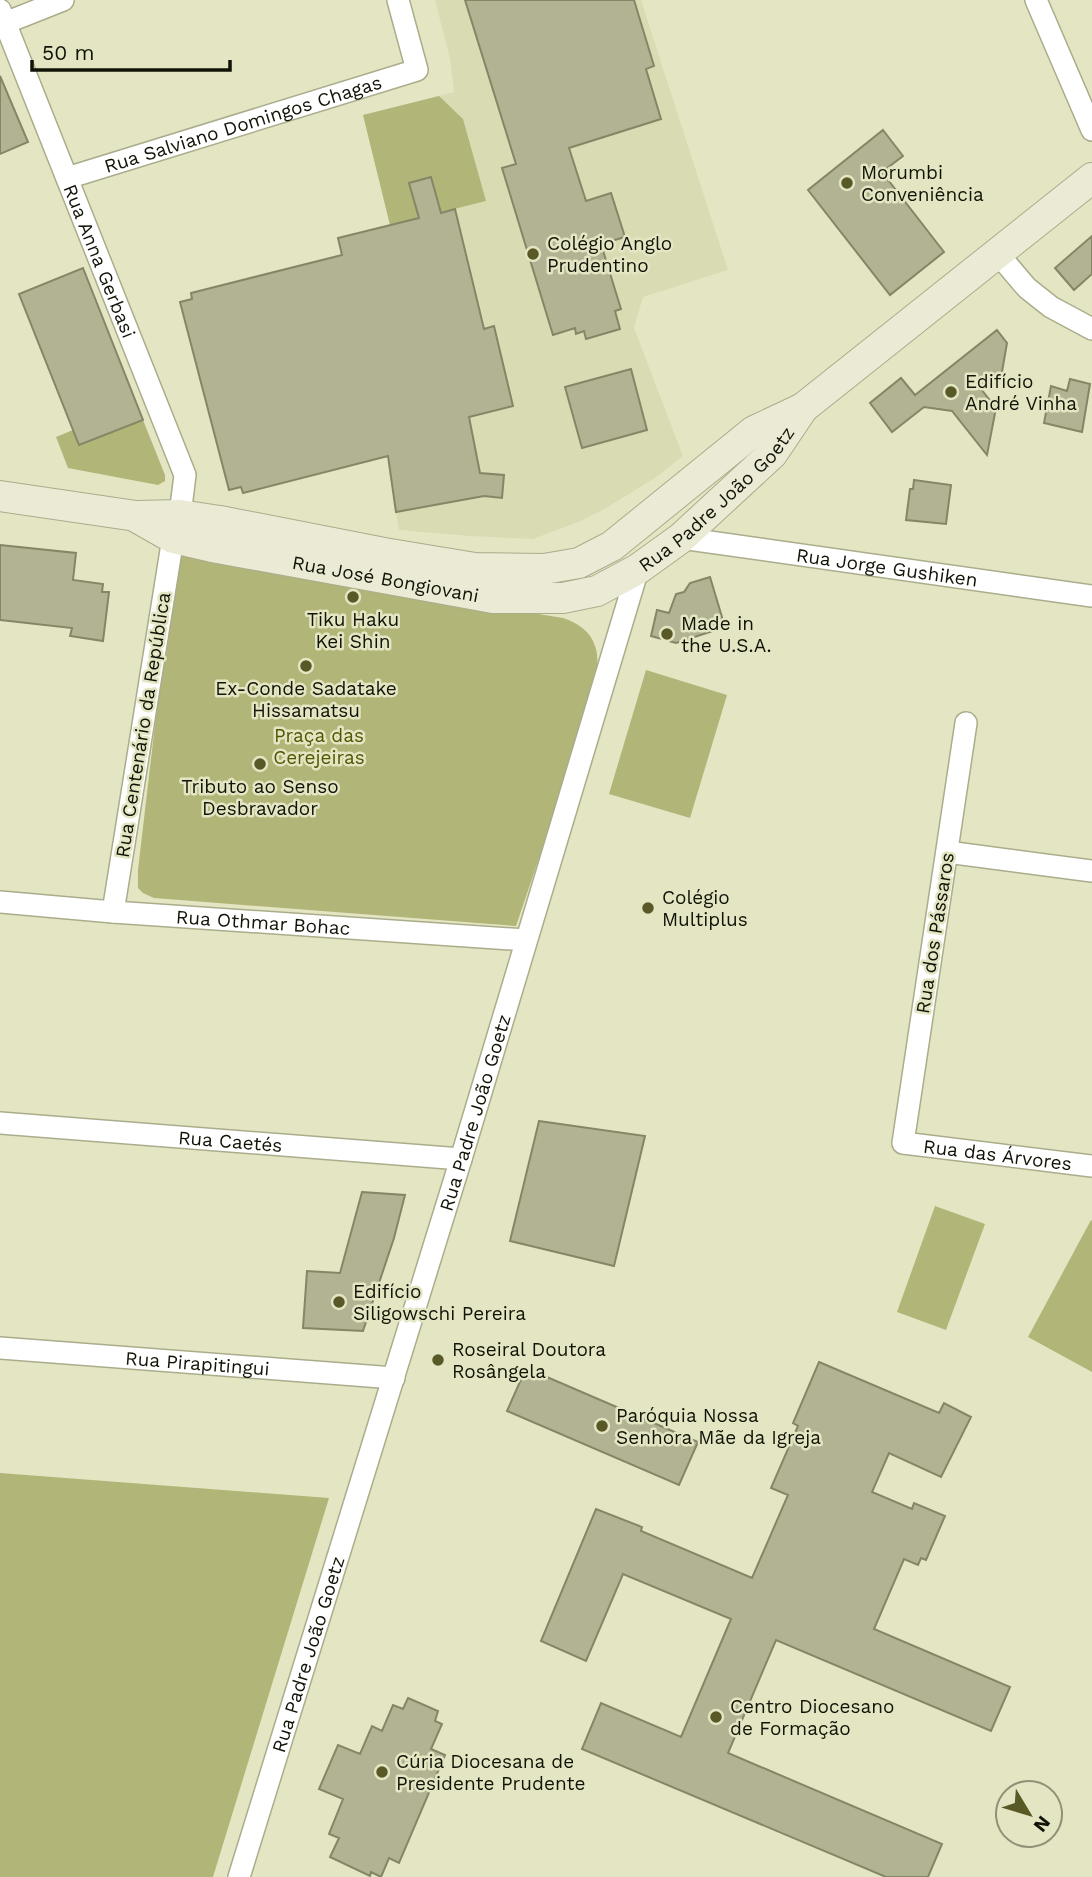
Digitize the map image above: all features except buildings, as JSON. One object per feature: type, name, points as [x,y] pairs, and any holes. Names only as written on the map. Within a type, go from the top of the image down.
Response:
[{"type":"street","points":[[2,19],[63,0]]},
{"type":"street","name":"Rua Salviano Domingos Chagas","points":[[67,178],[417,69],[398,0]]},
{"type":"street","points":[[1036,0],[1092,130]]},
{"type":"street","name":"Rua Anna Gerbasi","points":[[2,19],[185,475],[177,526]]},
{"type":"street","name":"Rua Padre João Goetz","points":[[544,569],[579,563],[612,546],[754,431],[803,408],[1092,178]]},
{"type":"street","points":[[998,254],[1027,288],[1051,307],[1092,330]]},
{"type":"street","name":"Rua Padre João Goetz","points":[[239,1877],[461,1159],[638,569],[681,538],[772,454],[803,408]]},
{"type":"street","name":"Rua José Bongiovani","points":[[0,496],[135,516],[177,526],[224,549],[494,598],[563,598],[597,591],[638,569]]},
{"type":"street","name":"Rua José Bongiovani","points":[[177,526],[220,521],[475,568],[544,569]]},
{"type":"street","name":"Rua Centenário da República","points":[[113,912],[177,526]]},
{"type":"street","name":"Rua Jorge Gushiken","points":[[681,538],[1092,596]]},
{"type":"street","name":"Rua dos Pássaros","points":[[903,1143],[967,723]]},
{"type":"street","points":[[947,852],[1092,871]]},
{"type":"street","name":"Rua Othmar Bohac","points":[[0,902],[526,940]]},
{"type":"street","name":"Rua Caetés","points":[[0,1123],[461,1159]]},
{"type":"street","name":"Rua das Árvores","points":[[903,1143],[1092,1166]]},
{"type":"street","name":"Rua Pirapitingui","points":[[0,1348],[394,1378]]},
{"type":"shaded area","name":"Colégio Anglo Prudentino","points":[[435,0],[641,0],[728,270],[643,297],[634,328],[683,456],[655,478],[606,508],[581,521],[533,539],[399,530],[386,437],[338,238],[390,225],[363,115],[454,92],[450,59]]},
{"type":"green space","points":[[439,96],[463,119],[486,201],[390,225],[363,115]]},
{"type":"green space","points":[[143,420],[165,481],[158,485],[68,468],[56,437],[73,430],[79,445]]},
{"type":"green space","name":"Praça das Cerejeiras","points":[[175,554],[563,618],[588,633],[596,649],[597,662],[592,697],[516,926],[154,898],[138,888]]},
{"type":"green space","points":[[646,670],[727,695],[690,818],[609,794]]},
{"type":"green space","points":[[935,1206],[985,1224],[946,1330],[897,1312]]},
{"type":"green space","points":[[1092,1221],[1092,1372],[1028,1337]]},
{"type":"green space","points":[[0,1473],[329,1498],[213,1877],[0,1877]]},
{"type":"place","name":"Morumbi Conveniência","points":[[847,183]]},
{"type":"place","name":"Colégio Anglo Prudentino","points":[[533,254]]},
{"type":"place","name":"Edifício André Vinha","points":[[951,392]]},
{"type":"place","name":"Tiku Haku Kei Shin","points":[[353,597]]},
{"type":"place","name":"Made in the U.S.A.","points":[[667,634]]},
{"type":"place","name":"Ex-Conde Sadatake Hissamatsu","points":[[306,666]]},
{"type":"place","name":"Tributo ao Senso Desbravador","points":[[260,764]]},
{"type":"place","name":"Colégio Multiplus","points":[[648,908]]},
{"type":"place","name":"Edifício Siligowschi Pereira","points":[[339,1302]]},
{"type":"place","name":"Roseiral Doutora Rosângela","points":[[438,1360]]},
{"type":"place","name":"Paróquia Nossa Senhora Mãe da Igreja","points":[[602,1426]]},
{"type":"place","name":"Centro Diocesano de Formação","points":[[716,1717]]},
{"type":"place","name":"Cúria Diocesana de Presidente Prudente","points":[[382,1772]]}]
